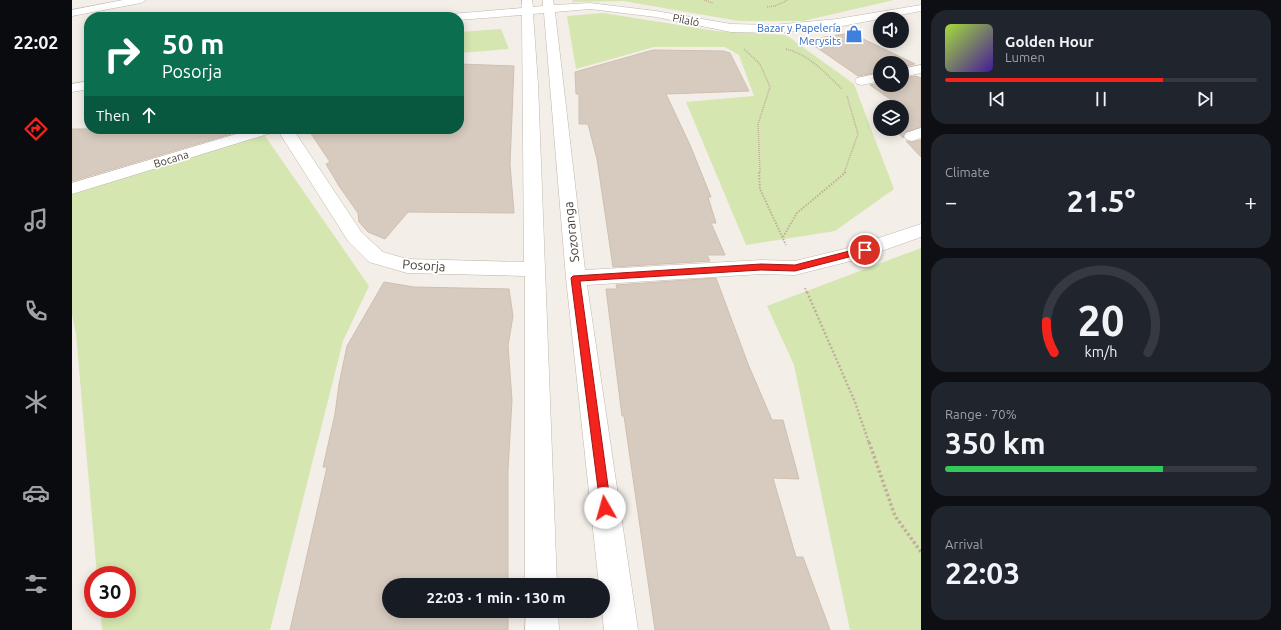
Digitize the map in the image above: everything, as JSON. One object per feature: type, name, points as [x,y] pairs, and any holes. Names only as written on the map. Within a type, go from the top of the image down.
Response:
[{"type":"street","points":[[72,13],[141,0]]},
{"type":"street","points":[[918,0],[921,3]]},
{"type":"street","name":"Pilaló","points":[[464,15],[527,5],[549,4],[605,7],[656,14],[731,28],[773,29],[837,23],[921,8]]},
{"type":"street","name":"Sozoranga","points":[[549,4],[576,278],[620,630]]},
{"type":"street","points":[[527,5],[531,84],[541,578]]},
{"type":"street","points":[[909,72],[921,69]]},
{"type":"street","points":[[862,81],[873,79]]},
{"type":"street","points":[[531,84],[557,85]]},
{"type":"street","points":[[72,88],[84,86]]},
{"type":"street","name":"Bocana","points":[[72,189],[253,134]]},
{"type":"street","name":"Posorja","points":[[288,134],[355,237],[376,256],[407,266],[534,269]]},
{"type":"street","points":[[576,278],[761,267],[795,268],[852,254],[921,230]]},
{"type":"street","points":[[542,618],[542,630]]},
{"type":"path","points":[[731,28],[732,37],[760,64],[770,87],[758,124],[760,189],[783,237],[795,268],[836,356],[855,402],[895,516],[921,552]]},
{"type":"path","points":[[781,49],[795,50],[819,67],[847,93],[858,134],[846,172],[797,213],[783,237]]},
{"type":"path","points":[[748,52],[754,51]]},
{"type":"green space","points":[[573,0],[894,0],[803,21],[739,21],[623,1],[572,2]]},
{"type":"green space","points":[[603,13],[716,31],[786,35],[854,84],[894,189],[835,231],[746,245],[686,102],[754,96],[739,55],[725,47],[654,47],[576,69],[567,16]]},
{"type":"green space","points":[[501,29],[509,49],[464,53],[464,32]]},
{"type":"green space","points":[[260,134],[264,134],[369,286],[343,341],[270,630],[102,630],[101,618],[136,618],[136,566],[96,566],[76,334],[72,314],[72,191]]},
{"type":"green space","points":[[921,248],[921,630],[850,630],[794,365],[767,306]]},
{"type":"building","points":[[851,33],[873,44],[873,48],[882,48],[898,56],[873,56],[873,73],[858,76],[806,40]]},
{"type":"building","points":[[653,50],[723,51],[730,53],[749,91],[666,94],[690,145],[711,197],[708,197],[716,223],[711,223],[725,255],[707,255],[710,261],[613,267],[597,159],[588,124],[579,124],[579,94],[576,94],[575,72]]},
{"type":"building","points":[[909,61],[915,64],[909,65]]},
{"type":"building","points":[[464,64],[514,66],[510,164],[514,213],[408,212],[385,239],[368,232],[359,222],[358,213],[326,164],[330,162],[311,134],[464,134]]},
{"type":"building","points":[[916,76],[921,78],[921,127],[909,131],[909,100],[891,100],[880,92],[909,92],[909,77]]},
{"type":"building","points":[[72,129],[84,129],[84,134],[231,134],[72,181]]},
{"type":"building","points":[[921,140],[921,157],[906,141],[912,142]]},
{"type":"building","points":[[716,278],[748,364],[772,420],[783,420],[799,479],[773,478],[796,557],[803,557],[830,630],[655,630],[624,416],[622,416],[606,289],[617,289],[616,285]]},
{"type":"building","points":[[384,282],[414,287],[509,289],[513,316],[508,346],[512,400],[508,470],[508,578],[382,578],[382,618],[508,618],[508,630],[290,630],[327,467],[323,467],[335,414],[339,384],[347,346]]},
{"type":"place","name":"Bazar y Papelería Merysits","points":[[854,34]]},
{"type":"route","points":[[605,508],[576,278],[761,267],[795,268],[865,250]]}]
